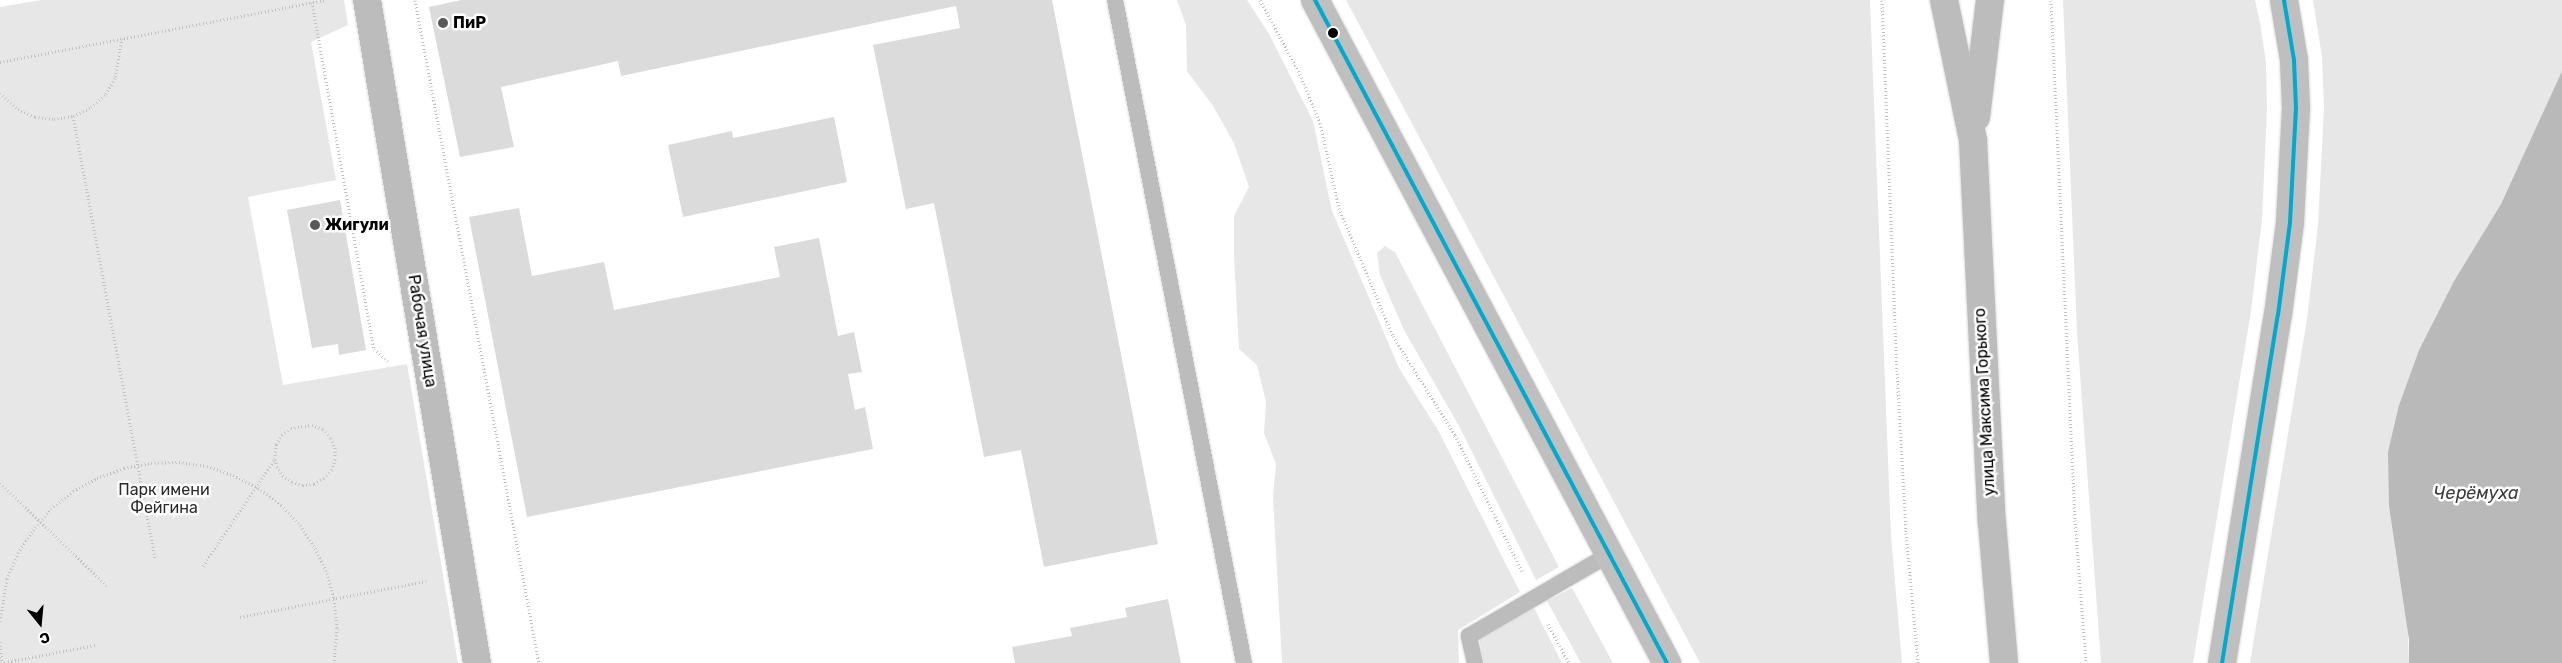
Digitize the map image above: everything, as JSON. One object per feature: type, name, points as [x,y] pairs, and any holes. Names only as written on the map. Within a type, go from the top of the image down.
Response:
[{"type":"main road","name":"Рабочая улица","points":[[367,0],[477,663]]},
{"type":"main road","name":"улица Максима Горького","points":[[1944,0],[1973,140],[1992,523],[2004,663]]},
{"type":"main road","name":"улица Максима Горького","points":[[1973,140],[1990,0]]},
{"type":"street","points":[[1315,0],[1667,663]]},
{"type":"street","points":[[2222,663],[2278,315],[2290,222],[2296,108],[2294,60],[2284,0]]},
{"type":"lane","points":[[1115,0],[1244,663]]},
{"type":"lane","points":[[1475,663],[1469,636],[1608,555]]},
{"type":"path","points":[[0,62],[324,0]]},
{"type":"path","points":[[415,0],[539,663]]},
{"type":"path","points":[[1260,0],[1300,74],[1320,123],[1339,208],[1393,336],[1455,435],[1569,663]]},
{"type":"path","points":[[1882,0],[1897,370],[1906,533],[1918,663]]},
{"type":"path","points":[[2051,0],[2075,520],[2086,663]]},
{"type":"path","points":[[312,2],[374,349],[394,366]]},
{"type":"path","points":[[0,93],[18,109],[35,117],[54,119],[73,116],[90,108],[105,95],[115,78],[122,38]]},
{"type":"path","points":[[73,116],[155,558]]},
{"type":"path","points":[[203,566],[255,486],[275,459],[276,444],[282,435],[291,428],[301,424],[312,424],[323,429],[331,438],[335,448],[332,470],[314,484],[303,485],[292,482],[283,476],[275,459]]},
{"type":"path","points":[[0,621],[7,579],[18,553],[51,509],[73,491],[98,478],[138,466],[179,462],[207,466],[233,475],[255,486],[281,505],[300,525],[316,548],[327,573],[334,599],[337,628],[334,663]]},
{"type":"path","points":[[0,483],[41,520],[108,588]]},
{"type":"path","points":[[240,617],[430,581]]},
{"type":"path","points":[[0,642],[2,663],[95,645]]},
{"type":"green space","name":"Парк имени Фейгина","points":[[41,0],[344,0],[348,25],[311,42],[336,180],[248,197],[283,385],[407,364],[458,663],[0,663],[0,7]]},
{"type":"green space","points":[[1177,0],[1247,0],[1269,34],[1313,121],[1332,211],[1399,368],[1439,432],[1520,592],[1458,630],[1459,663],[1282,663],[1273,496],[1276,464],[1264,433],[1266,402],[1257,365],[1239,349],[1234,256],[1234,216],[1249,187],[1234,143],[1213,106],[1187,71],[1186,25]]},
{"type":"green space","points":[[1346,0],[1870,0],[1891,536],[1902,663],[1700,663]]},
{"type":"green space","points":[[2063,0],[2255,0],[2260,23],[2266,62],[2267,109],[2262,219],[2251,311],[2193,663],[2101,663],[2077,332]]},
{"type":"green space","points":[[2313,0],[2562,0],[2562,71],[2501,204],[2454,281],[2419,350],[2399,405],[2409,663],[2250,663],[2307,319],[2318,225],[2324,108],[2322,57]]},
{"type":"green space","points":[[1385,246],[1395,252],[1559,567],[1536,580],[1459,426],[1404,330],[1380,275],[1377,253]]},
{"type":"green space","points":[[1572,588],[1613,663],[1581,663],[1547,601]]},
{"type":"green space","points":[[1534,608],[1562,663],[1484,663],[1479,637]]},
{"type":"water","name":"Черёмуха","points":[[2562,71],[2562,663],[2409,663],[2409,640],[2389,506],[2388,452],[2399,405],[2419,350],[2454,281],[2501,204]]},
{"type":"building","points":[[461,0],[1052,0],[1158,544],[1044,567],[1021,450],[984,457],[934,203],[906,209],[873,45],[960,28],[956,6],[621,76],[618,61],[501,87],[514,147],[460,157],[429,7]]},
{"type":"building","points":[[834,117],[847,182],[683,217],[668,145],[732,131],[733,138]]},
{"type":"building","points":[[340,200],[366,350],[339,355],[338,344],[312,348],[287,210]]},
{"type":"building","points":[[519,208],[532,276],[604,262],[614,310],[780,277],[774,247],[819,238],[838,336],[854,332],[862,372],[848,374],[855,410],[865,407],[873,449],[527,517],[469,217]]},
{"type":"building","points":[[1168,599],[1181,663],[1015,663],[1012,647],[1072,636],[1070,628],[1127,617],[1125,608]]},
{"type":"transit line","points":[[1315,0],[1667,663]]},
{"type":"transit line","points":[[2222,663],[2278,315],[2290,222],[2296,108],[2294,60],[2284,0]]},
{"type":"place","name":"ПиР","points":[[443,23]]},
{"type":"place","name":"Жигули","points":[[315,225]]}]
